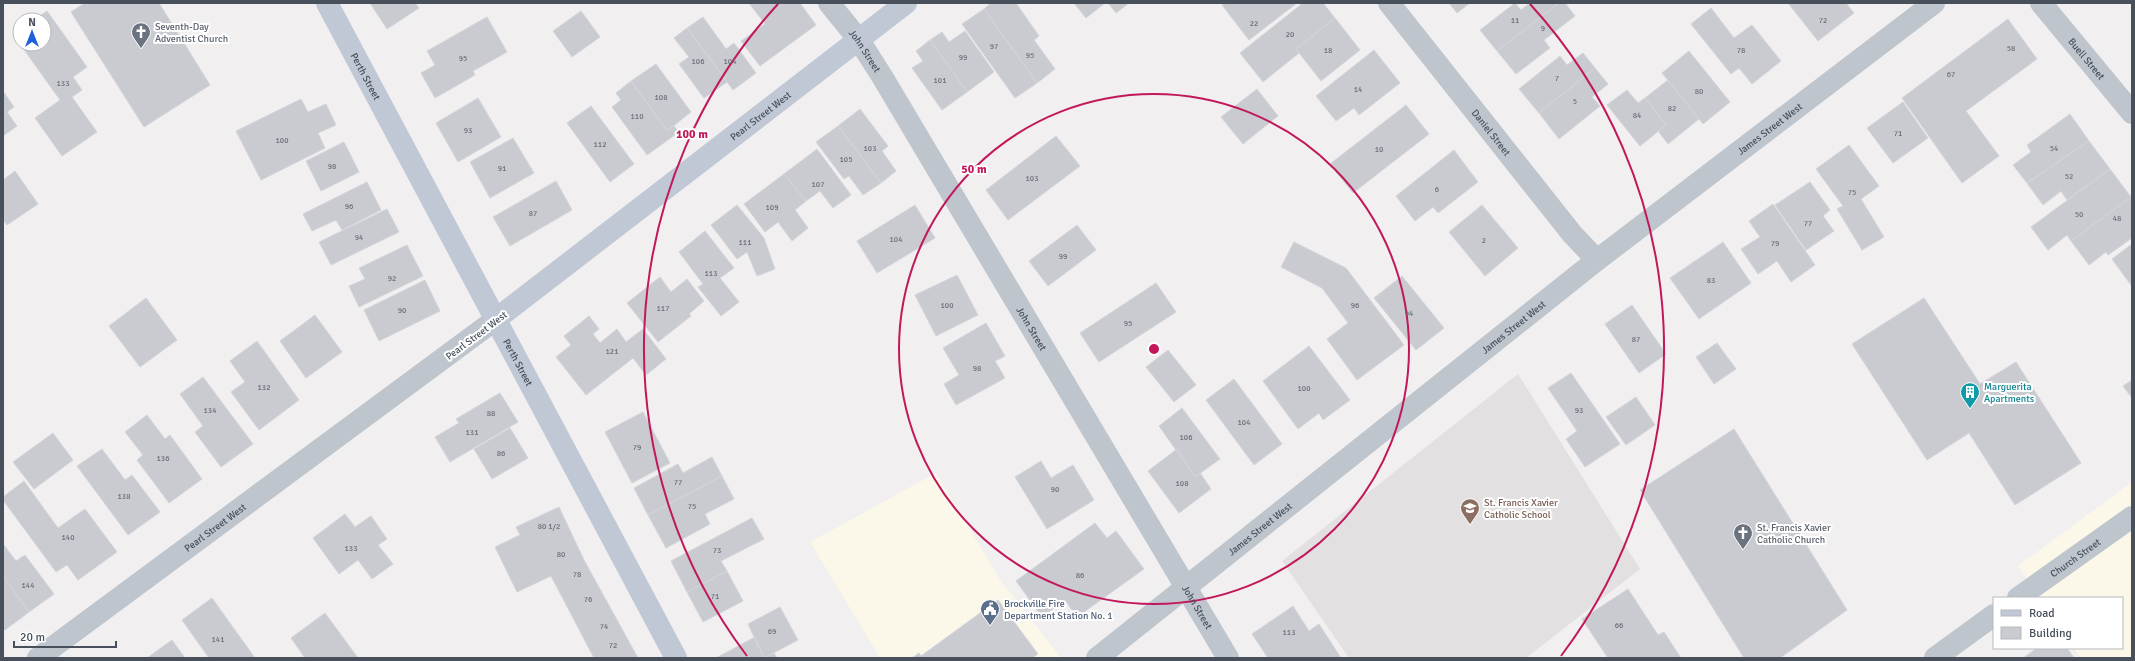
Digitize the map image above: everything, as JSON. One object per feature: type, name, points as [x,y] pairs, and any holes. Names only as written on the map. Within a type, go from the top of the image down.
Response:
[{"type":"street","name":"Perth Street","points":[[328,3],[676,658]]},
{"type":"street","name":"John Street","points":[[829,3],[859,40],[1228,658]]},
{"type":"street","name":"Pearl Street West","points":[[38,658],[496,320],[906,3]]},
{"type":"street","name":"Daniel Street","points":[[1389,3],[1573,235],[1597,260]]},
{"type":"street","name":"James Street West","points":[[1097,658],[1597,260],[1934,3]]},
{"type":"street","name":"Buell Street","points":[[2042,3],[2132,113]]},
{"type":"street","name":"Church Street","points":[[2019,597],[2132,517]]},
{"type":"street","points":[[1935,658],[1993,616]]},
{"type":"shaded area","name":"St. Francis Xavier Catholic School","points":[[1518,374],[1640,569],[1526,658],[1349,658],[1282,561]]},
{"type":"shaded area","points":[[936,473],[1001,581],[1061,658],[880,658],[810,542]]},
{"type":"shaded area","points":[[2132,482],[2132,658],[2081,658],[2075,649],[2123,649],[2123,597],[2039,597],[2018,566]]},
{"type":"building","name":"Seventh-Day Adventist Church","points":[[85,3],[159,3],[210,85],[144,127],[71,12]]},
{"type":"building","points":[[370,3],[415,3],[419,8],[387,29]]},
{"type":"building","points":[[749,3],[800,3],[816,25],[760,66],[741,41],[765,24]]},
{"type":"building","points":[[991,3],[1016,3],[1039,36],[1034,40],[1055,69],[1037,83],[984,9]]},
{"type":"building","points":[[1074,3],[1105,3],[1086,18]]},
{"type":"building","points":[[1108,3],[1129,3],[1116,13]]},
{"type":"building","points":[[1225,3],[1297,3],[1249,40],[1222,5]]},
{"type":"building","points":[[1303,3],[1323,3],[1335,18],[1296,49],[1299,53],[1263,82],[1240,53]]},
{"type":"building","points":[[1449,3],[1470,3],[1457,13]]},
{"type":"building","points":[[1515,3],[1521,10],[1530,3],[1559,3],[1497,51],[1480,30]]},
{"type":"building","points":[[1559,3],[1565,3],[1575,16],[1544,40],[1550,48],[1516,74],[1497,51]]},
{"type":"building","points":[[1788,3],[1846,3],[1854,13],[1818,41]]},
{"type":"building","points":[[1711,8],[1734,38],[1752,25],[1781,61],[1752,84],[1739,68],[1731,74],[1691,24]]},
{"type":"building","points":[[984,9],[1037,83],[1015,98],[962,24]]},
{"type":"building","points":[[581,11],[600,37],[572,57],[553,31]]},
{"type":"building","points":[[487,17],[507,52],[473,71],[475,75],[435,98],[421,73],[435,65],[427,51]]},
{"type":"building","points":[[703,17],[726,49],[734,43],[756,73],[733,90],[687,28]]},
{"type":"building","points":[[52,18],[87,67],[73,77],[82,90],[72,97],[97,132],[62,156],[35,118],[60,100],[26,52],[52,52]]},
{"type":"building","points":[[1335,18],[1360,50],[1321,81],[1296,49]]},
{"type":"building","points":[[2008,19],[2037,59],[1966,111],[1999,156],[1962,183],[1902,98]]},
{"type":"building","points":[[687,28],[727,82],[704,98],[679,64],[689,57],[674,38]]},
{"type":"building","points":[[965,31],[994,72],[967,92],[930,40],[942,32],[949,42]]},
{"type":"building","points":[[930,40],[967,92],[942,110],[912,68],[923,61],[916,51]]},
{"type":"building","points":[[1374,50],[1400,83],[1359,115],[1354,108],[1336,121],[1316,96]]},
{"type":"building","points":[[1689,51],[1730,102],[1703,124],[1662,73]]},
{"type":"building","points":[[1583,53],[1595,68],[1539,113],[1519,89],[1560,56],[1567,65]]},
{"type":"building","points":[[656,64],[691,112],[667,131],[631,81]]},
{"type":"building","points":[[1595,68],[1608,84],[1592,97],[1600,106],[1559,139],[1539,113]]},
{"type":"building","points":[[1668,80],[1699,119],[1668,144],[1658,131],[1666,125],[1645,98]]},
{"type":"building","points":[[631,81],[667,131],[673,125],[679,132],[647,155],[612,107],[621,100],[616,93]]},
{"type":"building","points":[[1257,89],[1278,116],[1243,144],[1221,117]]},
{"type":"building","points":[[1627,90],[1638,103],[1645,98],[1666,125],[1640,146],[1607,105]]},
{"type":"building","points":[[3,91],[14,107],[7,112],[17,126],[3,136]]},
{"type":"building","points":[[478,98],[501,137],[458,162],[436,123]]},
{"type":"building","points":[[301,99],[308,112],[326,104],[336,125],[318,133],[325,148],[261,180],[236,131]]},
{"type":"building","points":[[1903,102],[1928,138],[1893,163],[1867,128]]},
{"type":"building","points":[[1406,105],[1429,134],[1353,193],[1330,164]]},
{"type":"building","points":[[591,106],[634,164],[610,182],[567,123]]},
{"type":"building","points":[[860,109],[888,146],[882,151],[896,171],[881,183],[838,126]]},
{"type":"building","points":[[2070,114],[2089,141],[2027,183],[2013,165],[2031,152],[2027,145]]},
{"type":"building","points":[[838,126],[881,183],[863,195],[849,176],[844,179],[816,142]]},
{"type":"building","points":[[1056,136],[1080,166],[1008,220],[986,190]]},
{"type":"building","points":[[513,138],[534,173],[490,198],[470,162]]},
{"type":"building","points":[[2089,141],[2110,169],[2067,200],[2061,191],[2043,205],[2027,183]]},
{"type":"building","points":[[344,142],[359,172],[321,191],[306,161]]},
{"type":"building","points":[[1849,145],[1879,186],[1861,199],[1884,237],[1862,250],[1837,209],[1843,206],[1816,169]]},
{"type":"building","points":[[817,149],[851,195],[833,208],[820,191],[806,201],[784,174]]},
{"type":"building","points":[[1454,150],[1478,182],[1438,213],[1433,207],[1415,221],[1396,196]]},
{"type":"building","points":[[2110,169],[2131,197],[2071,241],[2067,235],[2048,250],[2031,227]]},
{"type":"building","points":[[15,171],[38,204],[7,225],[3,220],[3,180]]},
{"type":"building","points":[[784,174],[806,201],[795,210],[808,228],[792,241],[778,222],[765,232],[744,204]]},
{"type":"building","points":[[556,181],[572,210],[510,246],[493,217]]},
{"type":"building","points":[[367,182],[381,210],[342,230],[336,220],[312,231],[303,214]]},
{"type":"building","points":[[1810,182],[1830,210],[1823,216],[1834,231],[1806,250],[1775,205]]},
{"type":"building","points":[[2131,197],[2132,238],[2108,255],[2106,252],[2089,265],[2071,241]]},
{"type":"building","points":[[1773,204],[1815,265],[1791,282],[1777,261],[1758,274],[1741,249],[1760,237],[1749,221]]},
{"type":"building","points":[[737,205],[764,238],[775,269],[757,276],[747,252],[737,259],[711,225]]},
{"type":"building","points":[[915,205],[935,238],[877,273],[857,241]]},
{"type":"building","points":[[1482,205],[1518,248],[1485,276],[1449,232]]},
{"type":"building","points":[[387,209],[399,232],[331,265],[319,242]]},
{"type":"building","points":[[1077,225],[1096,250],[1048,286],[1029,261]]},
{"type":"building","points":[[705,231],[734,268],[720,278],[739,302],[721,316],[698,287],[703,284],[679,252]]},
{"type":"building","points":[[1294,242],[1346,268],[1404,345],[1357,380],[1327,339],[1348,323],[1322,288],[1281,267]]},
{"type":"building","points":[[1723,242],[1751,283],[1699,319],[1670,278]]},
{"type":"building","points":[[2132,244],[2132,285],[2131,285],[2112,259]]},
{"type":"building","points":[[407,245],[423,276],[359,307],[349,286],[365,279],[359,268]]},
{"type":"building","points":[[957,275],[978,315],[936,336],[915,295]]},
{"type":"building","points":[[1402,276],[1444,328],[1416,350],[1374,298]]},
{"type":"building","points":[[660,277],[671,292],[687,279],[704,301],[689,314],[691,316],[658,342],[627,303]]},
{"type":"building","points":[[425,280],[440,311],[379,341],[364,310]]},
{"type":"building","points":[[1156,283],[1176,312],[1099,362],[1080,333]]},
{"type":"building","points":[[146,298],[177,340],[140,367],[109,326]]},
{"type":"building","name":"Marguerita Apartments","points":[[1924,298],[1980,384],[2016,362],[2081,463],[2015,505],[1969,433],[1927,460],[1852,344]]},
{"type":"building","points":[[1632,305],[1666,354],[1639,373],[1605,324]]},
{"type":"building","points":[[315,315],[342,352],[306,378],[280,341]]},
{"type":"building","points":[[589,316],[599,329],[593,334],[600,343],[617,329],[626,342],[643,329],[666,359],[646,375],[633,358],[586,395],[556,357],[571,345],[564,336]]},
{"type":"building","points":[[986,323],[1005,356],[995,361],[1005,378],[956,405],[944,384],[959,375],[943,348]]},
{"type":"building","points":[[257,341],[299,400],[259,430],[231,392],[245,382],[230,361]]},
{"type":"building","points":[[1717,343],[1736,369],[1714,384],[1696,357]]},
{"type":"building","points":[[1309,346],[1350,400],[1323,420],[1319,413],[1298,429],[1263,381]]},
{"type":"building","points":[[1168,350],[1196,385],[1174,402],[1146,367]]},
{"type":"building","points":[[1571,373],[1620,444],[1585,467],[1566,439],[1577,431],[1548,388]]},
{"type":"building","points":[[203,377],[253,444],[221,467],[195,432],[203,426],[180,394]]},
{"type":"building","points":[[1234,379],[1282,444],[1254,465],[1206,400]]},
{"type":"building","points":[[2132,380],[2132,398],[2123,386]]},
{"type":"building","points":[[500,393],[518,422],[450,462],[435,437],[459,423],[456,419]]},
{"type":"building","points":[[1636,397],[1655,425],[1626,445],[1606,417]]},
{"type":"building","points":[[1182,408],[1220,459],[1195,477],[1159,426]]},
{"type":"building","points":[[643,412],[670,463],[632,483],[605,432]]},
{"type":"building","points":[[147,415],[165,439],[170,435],[202,479],[169,503],[137,460],[143,455],[125,432]]},
{"type":"building","points":[[510,428],[528,458],[492,479],[474,449]]},
{"type":"building","name":"St. Francis Xavier Catholic Church","points":[[1734,429],[1847,610],[1780,658],[1744,658],[1640,490]]},
{"type":"building","points":[[53,433],[73,460],[34,489],[13,462]]},
{"type":"building","points":[[102,449],[125,480],[132,475],[160,512],[128,535],[77,466]]},
{"type":"building","points":[[1177,449],[1195,477],[1200,473],[1211,489],[1179,513],[1148,471]]},
{"type":"building","points":[[712,457],[722,476],[648,515],[634,488],[678,464],[683,473]]},
{"type":"building","points":[[1041,461],[1051,478],[1073,465],[1094,500],[1047,529],[1015,477]]},
{"type":"building","points":[[722,476],[734,499],[705,514],[710,524],[666,548],[648,515]]},
{"type":"building","points":[[24,481],[58,528],[85,509],[117,552],[78,580],[67,565],[56,572],[3,500],[3,497]]},
{"type":"building","points":[[559,507],[584,560],[638,658],[594,658],[551,576],[517,592],[495,547],[520,535],[516,527]]},
{"type":"building","points":[[345,514],[355,527],[371,516],[387,539],[378,545],[393,564],[372,579],[358,560],[339,574],[313,538]]},
{"type":"building","points":[[752,518],[764,539],[721,561],[727,571],[687,592],[671,561]]},
{"type":"building","points":[[1095,523],[1107,538],[1116,531],[1144,569],[1077,617],[1065,600],[1042,617],[1016,581]]},
{"type":"building","points":[[4,545],[16,561],[25,555],[54,594],[29,612],[3,576]]},
{"type":"building","points":[[727,571],[743,601],[703,622],[687,592]]},
{"type":"building","points":[[3,576],[29,612],[5,630],[3,628]]},
{"type":"building","points":[[1628,589],[1658,635],[1664,632],[1681,658],[1608,658],[1582,619]]},
{"type":"building","points":[[212,598],[255,658],[209,658],[182,620]]},
{"type":"building","name":"Brockville Fire Department Station No. 1","points":[[998,600],[1038,654],[1032,658],[912,658],[919,653],[921,656]]},
{"type":"building","points":[[1293,606],[1309,631],[1319,624],[1341,658],[1268,658],[1252,634]]},
{"type":"building","points":[[780,607],[798,640],[764,658],[748,624]]},
{"type":"building","points":[[325,613],[358,658],[305,658],[291,638]]},
{"type":"building","points":[[755,637],[764,658],[716,658]]},
{"type":"building","points":[[172,640],[185,658],[147,658]]},
{"type":"building","points":[[2036,649],[2068,649],[2074,658],[2023,658]]},
{"type":"building","points":[[774,653],[777,658],[764,658]]},
{"type":"place","name":"Seventh-Day Adventist Church","points":[[141,49]]},
{"type":"place","name":"Marguerita Apartments","points":[[1970,409]]},
{"type":"place","name":"St. Francis Xavier Catholic School","points":[[1470,525]]},
{"type":"place","name":"St. Francis Xavier Catholic Church","points":[[1743,550]]},
{"type":"place","name":"Brockville Fire Department Station No. 1","points":[[990,626]]}]
